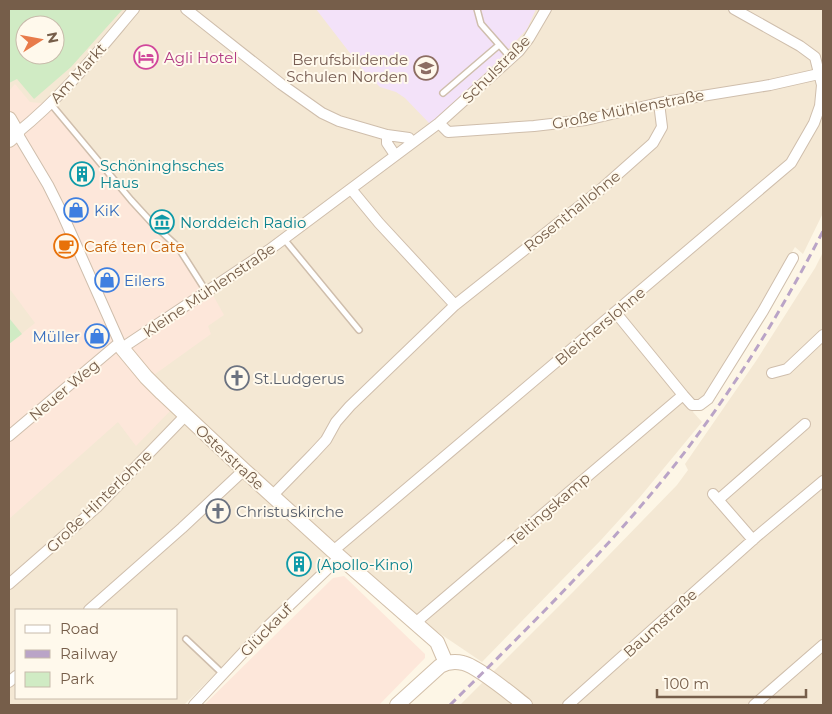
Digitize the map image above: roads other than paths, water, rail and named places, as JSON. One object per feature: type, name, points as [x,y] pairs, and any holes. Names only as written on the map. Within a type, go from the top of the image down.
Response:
[{"type":"street","name":"Am Markt","points":[[13,136],[71,85],[134,9]]},
{"type":"street","points":[[186,9],[281,84],[322,113],[339,122],[387,135],[409,138],[412,143]]},
{"type":"street","name":"Schulstraße","points":[[439,123],[511,58],[529,38],[546,9]]},
{"type":"street","points":[[734,9],[812,54],[821,73]]},
{"type":"street","name":"Große Mühlenstraße","points":[[439,123],[448,132],[586,120],[659,103],[770,84],[821,73]]},
{"type":"street","name":"Bleicherslohne","points":[[336,554],[791,163],[814,123],[820,106],[821,73]]},
{"type":"street","name":"Rosenthallohne","points":[[272,496],[326,440],[336,422],[350,406],[455,305],[600,190],[653,143],[659,136],[662,127],[659,103]]},
{"type":"street","points":[[9,119],[13,136]]},
{"type":"street","name":"Kleine Mühlenstraße","points":[[121,346],[284,239],[439,123]]},
{"type":"street","points":[[387,135],[387,143],[396,155]]},
{"type":"street","name":"Osterstraße","points":[[13,136],[48,185],[70,229],[121,346],[146,377],[272,496],[437,642],[446,663]]},
{"type":"street","points":[[351,189],[379,223],[455,305]]},
{"type":"street","points":[[616,313],[682,395],[692,404],[700,405],[708,399],[763,311],[793,258]]},
{"type":"street","points":[[772,373],[787,369],[823,335]]},
{"type":"street","name":"Neuer Weg","points":[[9,436],[121,346]]},
{"type":"street","name":"Teltingskamp","points":[[416,624],[682,395]]},
{"type":"street","name":"Große Hinterlohne","points":[[9,584],[97,506],[186,415]]},
{"type":"street","points":[[753,540],[715,497],[806,424]]},
{"type":"street","points":[[90,609],[244,470]]},
{"type":"street","name":"Baumstraße","points":[[568,705],[753,540],[823,481]]},
{"type":"street","name":"Glückauf","points":[[194,705],[336,554]]},
{"type":"street","points":[[754,705],[823,644]]},
{"type":"street","points":[[398,705],[431,673],[446,663],[457,662],[469,665],[525,705]]},
{"type":"lane","points":[[478,9],[481,24],[511,58]]},
{"type":"lane","points":[[443,93],[499,45]]},
{"type":"lane","points":[[51,104],[152,224],[178,247],[206,291]]},
{"type":"lane","points":[[284,239],[359,330]]},
{"type":"lane","points":[[186,638],[223,674]]},
{"type":"railway","points":[[450,705],[575,579],[623,527],[672,469],[720,404],[764,336],[785,302],[823,231]]},
{"type":"place","name":"Agli Hotel","points":[[146,57]]},
{"type":"place","name":"Berufsbildende Schulen Norden","points":[[426,68]]},
{"type":"place","name":"Schöninghsches Haus","points":[[82,174]]},
{"type":"place","name":"KiK","points":[[76,210]]},
{"type":"place","name":"Norddeich Radio","points":[[162,222]]},
{"type":"place","name":"Café ten Cate","points":[[66,246]]},
{"type":"place","name":"Eilers","points":[[107,280]]},
{"type":"place","name":"Müller","points":[[97,336]]},
{"type":"place","name":"St.Ludgerus","points":[[237,378]]},
{"type":"place","name":"Christuskirche","points":[[218,511]]},
{"type":"place","name":"(Apollo-Kino)","points":[[299,564]]}]
